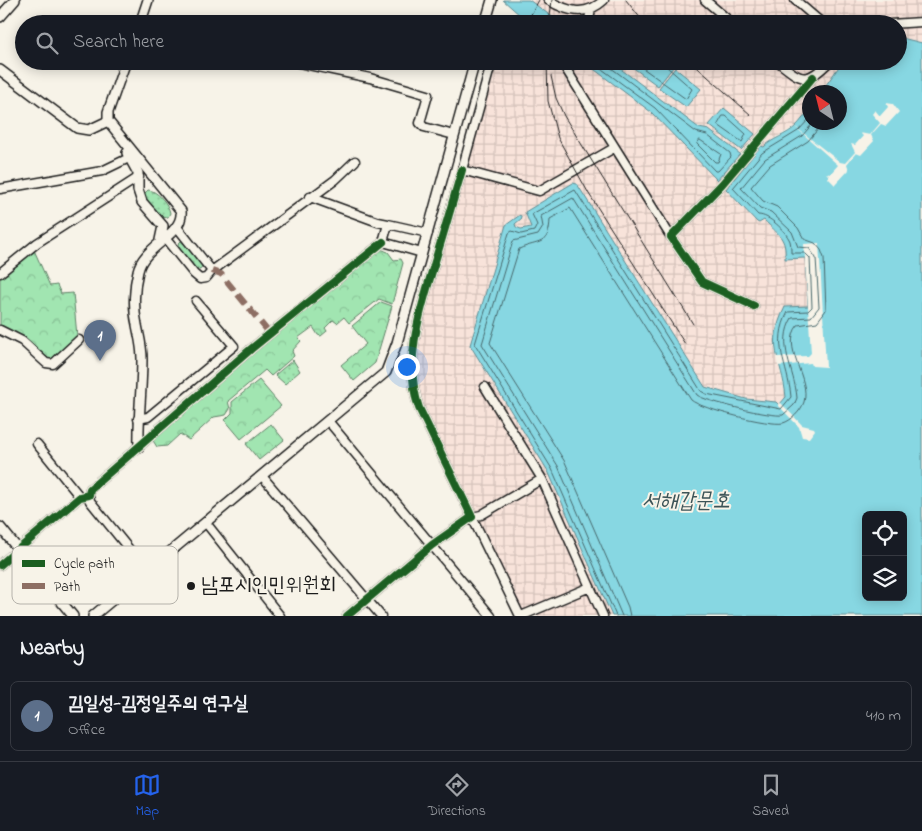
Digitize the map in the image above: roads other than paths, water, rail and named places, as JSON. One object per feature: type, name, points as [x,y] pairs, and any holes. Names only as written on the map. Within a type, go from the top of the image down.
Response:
[{"type":"main road","points":[[143,15],[148,0]]},
{"type":"main road","points":[[488,15],[491,1]]},
{"type":"main road","points":[[0,17],[11,2]]},
{"type":"main road","points":[[0,70],[72,126],[89,130],[108,123]]},
{"type":"main road","points":[[123,70],[108,112],[108,123],[132,156],[181,211],[177,227],[147,254],[140,263],[137,272],[135,314],[141,341],[142,359],[138,419],[139,447]]},
{"type":"main road","points":[[177,546],[329,422],[383,376],[388,368],[428,233],[472,70]]},
{"type":"main road","points":[[132,156],[139,177],[138,190],[142,202],[163,226],[162,240]]},
{"type":"main road","points":[[0,526],[16,546]]},
{"type":"main road","points":[[63,604],[73,616]]},
{"type":"main road","points":[[93,616],[107,604]]},
{"type":"street","points":[[548,0],[574,11],[591,10],[604,0]]},
{"type":"street","points":[[705,0],[722,15]]},
{"type":"street","points":[[795,0],[812,15]]},
{"type":"street","points":[[590,15],[591,10]]},
{"type":"street","points":[[907,23],[922,22]]},
{"type":"street","points":[[332,70],[428,94],[420,123],[424,127],[454,135]]},
{"type":"street","points":[[489,70],[418,320],[414,345],[414,382],[419,408],[520,616],[590,588]]},
{"type":"street","points":[[566,70],[696,276],[702,282],[754,306]]},
{"type":"street","points":[[789,70],[799,78],[813,77]]},
{"type":"street","points":[[671,238],[722,184],[820,70]]},
{"type":"street","points":[[462,170],[540,190],[614,148]]},
{"type":"street","points":[[0,188],[102,171],[132,156]]},
{"type":"street","points":[[162,240],[200,279],[206,278],[212,271],[335,180],[355,161]]},
{"type":"street","points":[[0,273],[37,243],[139,177]]},
{"type":"street","points":[[310,197],[378,222],[428,233]]},
{"type":"street","points":[[127,546],[90,501],[90,489],[251,349],[383,242],[388,224]]},
{"type":"street","points":[[177,227],[212,271]]},
{"type":"street","points":[[383,242],[422,253]]},
{"type":"street","points":[[138,419],[148,416],[234,346],[196,301]]},
{"type":"street","points":[[0,330],[22,341],[46,363],[53,364],[79,340]]},
{"type":"street","points":[[485,388],[542,479],[603,616]]},
{"type":"street","points":[[329,422],[491,616]]},
{"type":"street","points":[[37,444],[80,497]]},
{"type":"street","points":[[262,476],[381,616]]},
{"type":"street","points":[[347,616],[432,545],[472,517],[481,515],[542,479]]},
{"type":"street","points":[[22,546],[80,497],[89,495]]},
{"type":"street","points":[[206,523],[280,616]]},
{"type":"street","points":[[0,566],[12,555]]},
{"type":"water","points":[[503,0],[529,0],[550,15],[520,15]]},
{"type":"water","name":"서해갑문호","points":[[907,39],[922,43],[922,616],[612,616],[548,471],[470,345],[506,225],[520,215],[522,218],[515,224],[516,227],[521,229],[531,227],[525,212],[573,183],[577,184],[705,387],[746,399],[776,402],[779,405],[786,397],[776,353],[776,333],[785,307],[808,306],[805,258],[785,259],[785,246],[777,233],[764,220],[759,223],[757,222],[726,189],[761,146],[764,147],[802,119],[802,130],[847,130],[847,85],[826,85],[837,70],[907,70]]},
{"type":"water","points":[[595,70],[622,70],[699,128],[709,130],[740,154],[717,180],[651,112]]},
{"type":"water","points":[[636,70],[671,70],[658,86]]},
{"type":"water","points":[[673,70],[677,70],[701,89],[686,107],[659,88]]},
{"type":"water","points":[[724,108],[755,134],[741,150],[709,125]]},
{"type":"railway","points":[[531,15],[539,0]]},
{"type":"railway","points":[[550,15],[552,0]]},
{"type":"railway","points":[[626,0],[638,15]]},
{"type":"railway","points":[[547,70],[548,101],[558,138],[589,194],[685,344]]},
{"type":"railway","points":[[700,70],[751,115]]},
{"type":"railway","points":[[551,76],[556,98],[564,116],[693,324]]},
{"type":"place","name":"김일성-김정일주의 연구실","points":[[100,361]]},
{"type":"place","name":"남포시인민위원회","points":[[191,586]]}]
